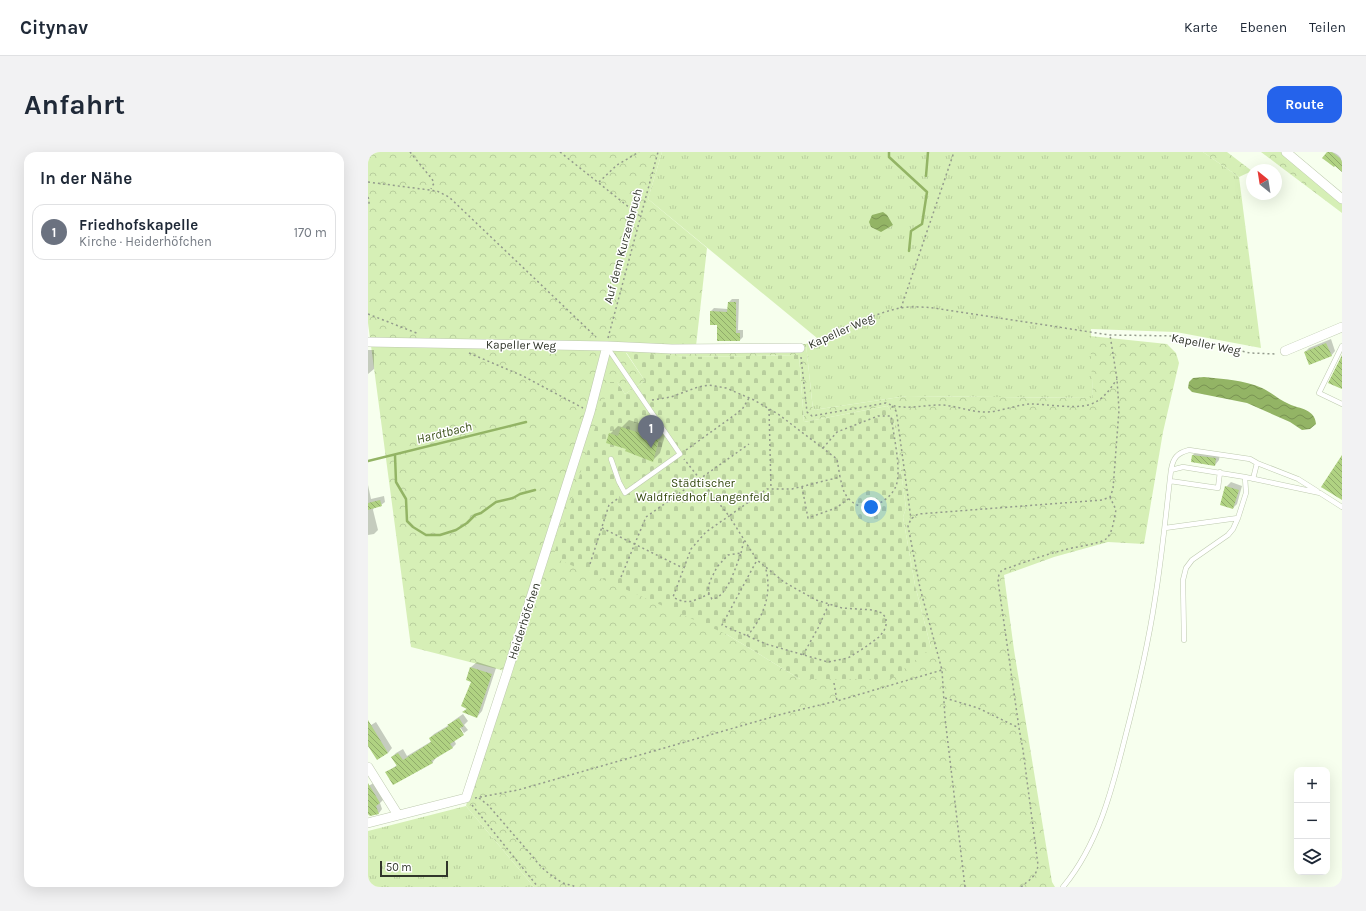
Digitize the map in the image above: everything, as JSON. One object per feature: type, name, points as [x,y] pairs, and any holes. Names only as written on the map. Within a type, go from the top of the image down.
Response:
[{"type":"street","points":[[1286,152],[1342,198]]},
{"type":"street","points":[[1285,351],[1342,327]]},
{"type":"street","name":"Kapeller Weg","points":[[368,342],[606,346],[672,349],[800,348]]},
{"type":"street","name":"Heiderhöfchen","points":[[466,798],[590,412],[606,346]]},
{"type":"street","points":[[368,766],[398,815]]},
{"type":"street","points":[[368,823],[466,798]]},
{"type":"lane","points":[[606,346],[680,454],[625,493],[619,482],[611,459]]},
{"type":"lane","points":[[1342,346],[1319,393],[1342,404]]},
{"type":"lane","points":[[1062,887],[1073,875],[1089,849],[1105,808],[1118,766],[1141,674],[1155,599],[1165,528],[1172,461],[1175,456],[1181,452],[1189,450],[1250,459],[1298,479],[1342,507]]},
{"type":"lane","points":[[1253,479],[1257,463]]},
{"type":"lane","points":[[1171,470],[1182,466],[1220,472],[1320,493]]},
{"type":"lane","points":[[1170,481],[1218,488],[1220,472]]},
{"type":"lane","points":[[1184,640],[1183,580],[1186,568],[1192,560],[1228,535],[1238,518],[1246,493],[1245,477]]},
{"type":"lane","points":[[1165,528],[1238,518]]},
{"type":"path","points":[[410,152],[432,179],[434,183],[431,190]]},
{"type":"path","points":[[560,152],[640,216]]},
{"type":"path","points":[[599,182],[617,165],[639,152]]},
{"type":"path","name":"Auf dem Kurzenbruch","points":[[606,346],[658,152]]},
{"type":"path","points":[[901,308],[954,152]]},
{"type":"path","points":[[368,182],[431,190],[441,192],[449,197],[606,346]]},
{"type":"path","points":[[368,197],[370,200],[369,205]]},
{"type":"path","name":"Kapeller Weg","points":[[800,348],[865,320],[901,308],[934,308],[1110,335],[1177,336],[1250,353],[1275,354],[1285,351]]},
{"type":"path","points":[[368,314],[423,335]]},
{"type":"path","points":[[1021,887],[1038,871],[1038,865],[1026,769],[998,581],[999,574],[1002,570],[1063,550],[1100,542],[1110,533],[1116,510],[1110,497],[1113,489],[1119,410],[1117,379],[1110,335]]},
{"type":"path","points":[[800,348],[807,412],[812,416],[886,403],[892,406],[906,407],[941,405],[988,412],[1026,404],[1087,405],[1099,401],[1109,391],[1117,379]]},
{"type":"path","points":[[466,352],[523,376],[590,412]]},
{"type":"path","points":[[644,401],[671,397],[698,387],[709,386],[726,388],[769,409],[837,459],[843,491],[848,499],[855,505],[864,507],[875,505],[886,499],[893,492],[899,474],[891,416],[878,416],[837,432],[823,448]]},
{"type":"path","points":[[749,398],[743,408],[736,414],[680,454],[729,516],[757,560],[784,582],[816,600],[842,608],[873,610],[882,613],[886,618],[884,631],[864,648],[848,658],[828,662],[766,644],[722,625],[757,560]]},
{"type":"path","points":[[892,406],[896,411],[897,416],[911,519],[908,526],[920,588],[942,670],[945,718],[965,887]]},
{"type":"path","points":[[769,409],[771,489]]},
{"type":"path","points":[[621,577],[646,516],[749,444]]},
{"type":"path","points":[[709,594],[691,602],[682,602],[673,597],[690,549],[706,532],[767,489],[792,489],[840,477]]},
{"type":"path","points":[[802,486],[808,518],[836,508],[848,499]]},
{"type":"path","points":[[590,564],[609,505],[625,493]]},
{"type":"path","points":[[911,519],[918,514],[1102,500],[1110,497]]},
{"type":"path","points":[[602,528],[683,568]]},
{"type":"path","points":[[741,553],[728,555],[717,567],[708,587],[709,594],[712,599],[715,599],[724,592],[741,553],[744,540]]},
{"type":"path","points":[[747,636],[760,619],[765,608],[768,576],[765,566]]},
{"type":"path","points":[[803,655],[829,604]]},
{"type":"path","points":[[466,798],[479,798],[518,790],[786,713],[837,702],[942,670]]},
{"type":"path","points":[[834,683],[837,702]]},
{"type":"path","points":[[944,698],[978,708],[1019,728]]},
{"type":"path","points":[[466,798],[538,887]]},
{"type":"path","points":[[479,798],[488,805],[539,866],[564,884],[573,885],[575,887]]},
{"type":"path","points":[[1025,887],[1026,883]]},
{"type":"green space","points":[[368,152],[662,152],[648,199],[707,248],[696,346],[806,344],[813,410],[907,396],[1093,398],[1090,336],[1167,344],[1176,353],[1179,363],[1163,432],[1144,544],[1108,542],[1054,557],[1004,575],[1014,650],[1052,882],[1055,887],[534,887],[466,806],[509,672],[411,647],[368,323]],"holes":[[[626,353],[690,357],[799,355],[804,422],[887,406],[893,414],[906,508],[903,517],[915,585],[931,648],[800,679],[726,634],[617,382],[625,394],[645,381]]]},
{"type":"green space","points":[[662,152],[1203,152],[1239,177],[1261,348],[1176,332],[1091,329],[1093,398],[907,396],[813,410],[806,344],[817,338],[648,199]]},
{"type":"green space","points":[[1203,152],[1227,152],[1246,166],[1246,174],[1239,177]]},
{"type":"green space","points":[[1261,152],[1281,152],[1342,203],[1342,213],[1282,168],[1282,164],[1277,164]]},
{"type":"green space","name":"Städtischer Waldfriedhof Langenfeld","points":[[626,352],[690,357],[799,355],[804,422],[887,406],[893,413],[906,508],[903,517],[915,585],[931,648],[891,679],[800,679],[726,634],[553,557],[610,382],[617,382],[625,394],[645,381]]},
{"type":"green space","points":[[466,806],[534,887],[368,887],[368,831]]},
{"type":"water","points":[[883,212],[887,215],[893,225],[881,232],[871,227],[869,222],[872,215]]},
{"type":"water","points":[[1204,377],[1226,379],[1255,385],[1293,406],[1310,412],[1315,419],[1316,424],[1310,429],[1302,430],[1290,422],[1247,403],[1192,392],[1188,388],[1189,382],[1193,378]]},
{"type":"building","points":[[1327,152],[1332,152],[1342,160],[1342,172],[1322,158]]},
{"type":"building","points":[[728,302],[736,302],[736,333],[740,333],[740,341],[717,341],[717,325],[710,325],[710,311],[727,312]]},
{"type":"building","points":[[1326,343],[1332,356],[1309,365],[1304,352]]},
{"type":"building","points":[[1342,355],[1342,389],[1328,383]]},
{"type":"building","points":[[621,427],[659,439],[653,462],[625,451],[626,449],[606,443],[609,433],[618,436]]},
{"type":"building","points":[[1192,455],[1216,458],[1215,466],[1191,462]]},
{"type":"building","points":[[1342,455],[1342,500],[1321,487]]},
{"type":"building","points":[[1225,486],[1239,490],[1233,509],[1220,505]]},
{"type":"building","points":[[380,500],[382,506],[368,510],[368,503]]},
{"type":"building","points":[[470,667],[492,674],[477,718],[462,712],[467,709],[461,706],[471,682],[466,680]]},
{"type":"building","points":[[459,718],[464,726],[460,728],[464,735],[450,744],[453,748],[431,761],[433,763],[393,785],[385,772],[397,766],[391,757],[398,753],[403,760],[431,742],[429,738]]},
{"type":"building","points":[[368,720],[388,753],[377,760],[368,746]]},
{"type":"building","points":[[368,783],[380,803],[376,806],[379,814],[370,816],[368,814]]},
{"type":"waterway","points":[[889,152],[889,157],[927,192],[922,224],[911,231],[909,251]]},
{"type":"waterway","points":[[926,176],[928,152]]},
{"type":"waterway","name":"Hardtbach","points":[[368,461],[526,422]]},
{"type":"waterway","points":[[395,455],[396,482],[406,499],[407,521],[413,527],[426,535],[440,535],[456,530],[467,523],[475,515],[481,513],[496,502],[535,490]]},
{"type":"place","name":"Friedhofskapelle","points":[[651,448]]}]
